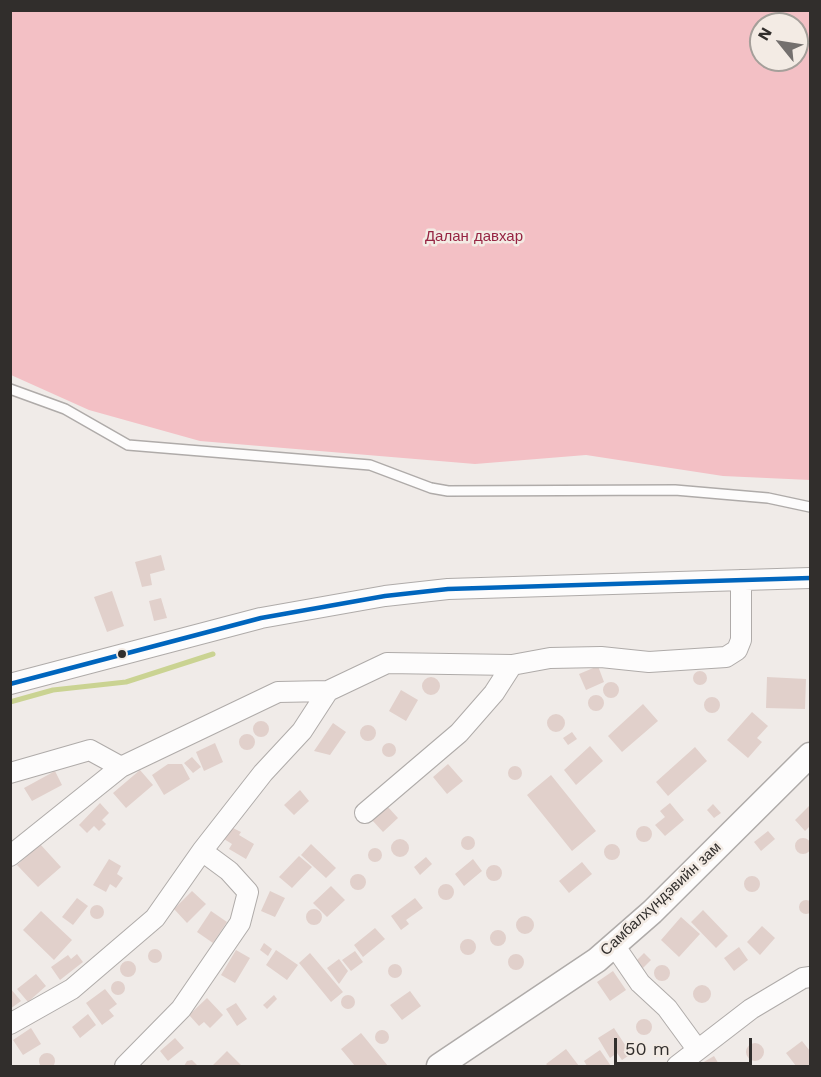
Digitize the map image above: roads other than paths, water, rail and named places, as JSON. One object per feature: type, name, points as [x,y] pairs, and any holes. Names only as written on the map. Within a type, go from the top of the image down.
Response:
[{"type":"street","points":[[10,684],[261,618],[350,601],[448,589],[810,578]]},
{"type":"street","points":[[10,856],[121,767],[278,692],[328,691],[387,663],[512,665],[550,658],[601,657],[649,662],[730,656],[741,640],[741,580]]},
{"type":"street","points":[[365,813],[459,733],[494,693],[512,665]]},
{"type":"street","points":[[10,1024],[72,989],[155,918],[202,851],[263,773],[302,731],[328,691]]},
{"type":"street","points":[[10,773],[90,750],[121,767]]},
{"type":"street","name":"Самбалхүндэвийн зам","points":[[439,1066],[572,978],[614,945],[652,912],[810,755]]},
{"type":"street","points":[[125,1066],[181,1009],[240,923],[248,892],[229,870],[202,851]]},
{"type":"street","points":[[614,945],[640,983],[667,1008],[697,1049]]},
{"type":"street","points":[[677,1066],[751,1009],[803,978],[810,977]]},
{"type":"lane","points":[[10,389],[65,410],[128,445],[370,465],[431,488],[448,491],[675,490],[768,498],[810,507]]},
{"type":"waterway","points":[[10,702],[53,690],[126,682],[213,654]]},
{"type":"park label","name":"Далан давхар","points":[[474,237]]}]
